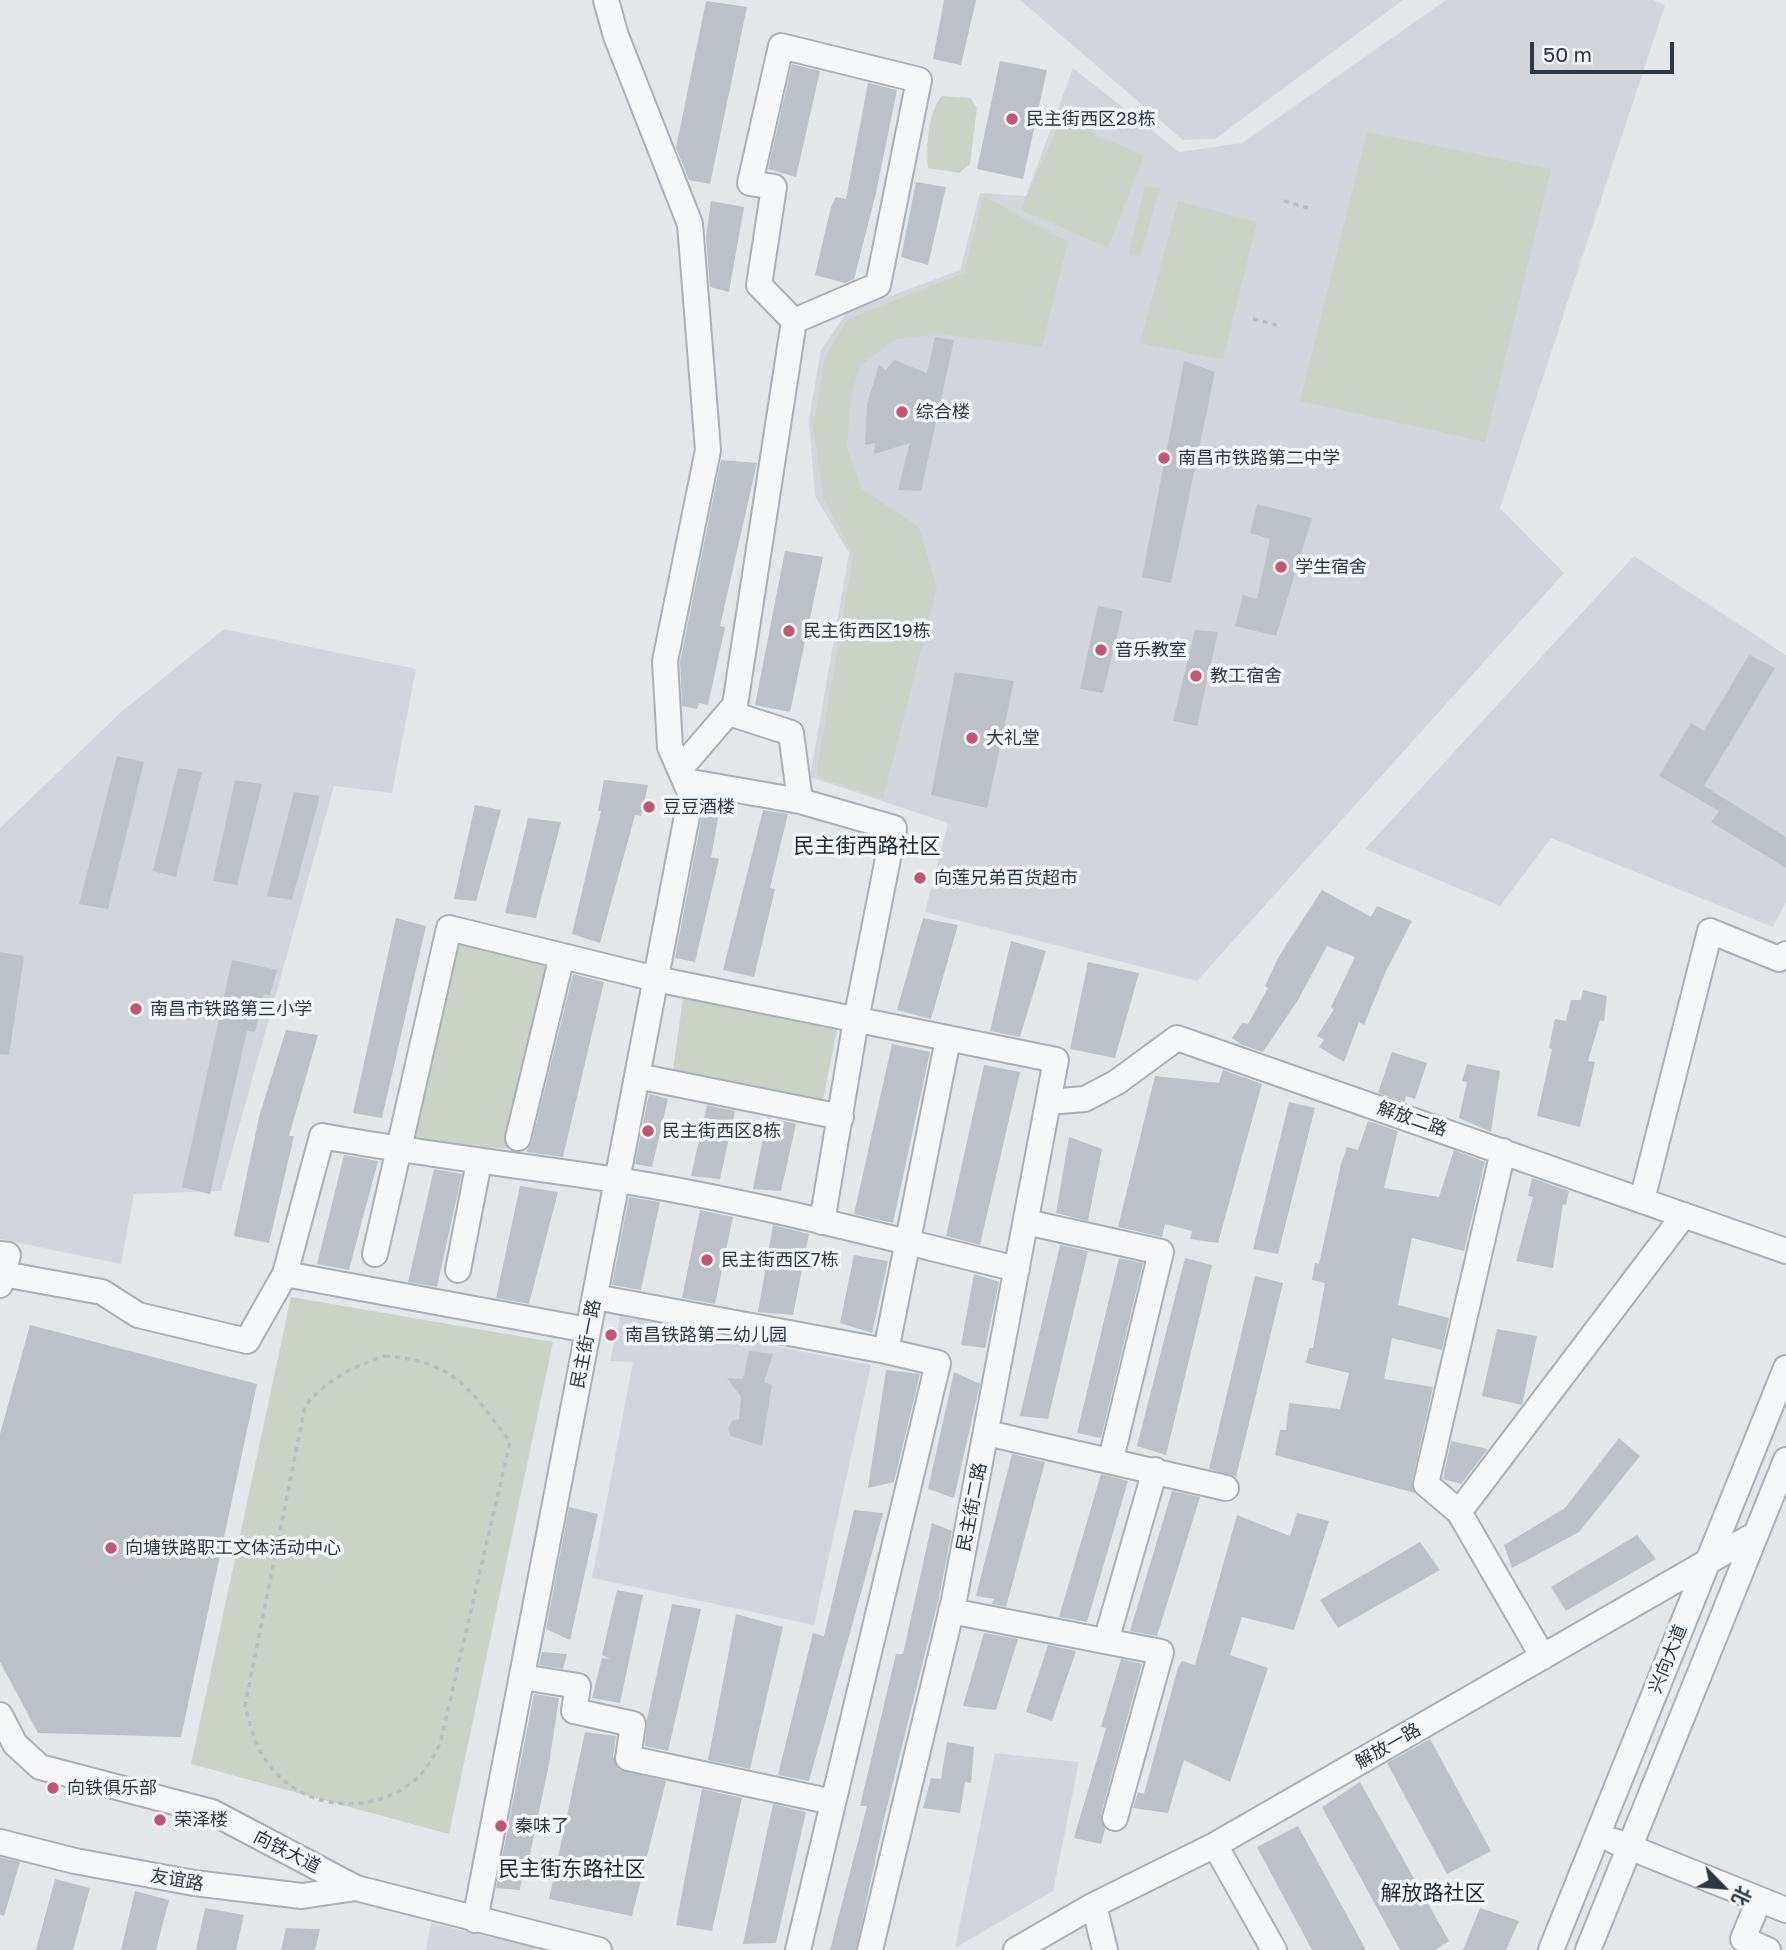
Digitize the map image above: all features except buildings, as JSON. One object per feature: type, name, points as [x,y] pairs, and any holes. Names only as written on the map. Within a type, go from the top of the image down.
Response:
[{"type":"street","name":"民主街一路","points":[[475,1920],[691,795],[670,747],[665,661],[708,450],[690,224],[617,36],[606,0]]},
{"type":"street","points":[[781,46],[919,80],[878,285],[794,321],[759,285],[774,187],[750,183],[781,46]]},
{"type":"street","points":[[794,321],[735,705],[683,775],[800,801],[894,828],[856,1020],[822,1222]]},
{"type":"street","points":[[729,713],[791,733],[800,801]]},
{"type":"street","points":[[375,1254],[449,928],[656,979],[948,1039],[886,1351]]},
{"type":"street","points":[[1642,1200],[1710,931],[1779,959],[1786,954]]},
{"type":"street","points":[[518,1138],[562,956]]},
{"type":"street","name":"解放二路","points":[[1048,1102],[1085,1098],[1117,1082],[1177,1038],[1786,1251]]},
{"type":"street","name":"民主街二路","points":[[870,1950],[951,1611],[1056,1060],[948,1039]]},
{"type":"street","points":[[637,1076],[841,1117]]},
{"type":"street","points":[[1,1271],[102,1292],[138,1315],[247,1341],[285,1274],[323,1136],[398,1150],[617,1181],[752,1205],[1017,1269]]},
{"type":"street","points":[[1503,1151],[1426,1484],[1459,1512],[1543,1657]]},
{"type":"street","points":[[458,1270],[480,1162]]},
{"type":"street","points":[[1459,1512],[1684,1215]]},
{"type":"street","points":[[1026,1222],[1161,1252],[1111,1459]]},
{"type":"street","points":[[285,1274],[589,1330]]},
{"type":"street","points":[[595,1297],[938,1363],[798,1950]]},
{"type":"street","name":"兴向大道","points":[[1551,1950],[1786,1368]]},
{"type":"street","points":[[987,1433],[1111,1459],[1226,1488]]},
{"type":"street","name":"兴向大道","points":[[1588,1950],[1786,1460]]},
{"type":"street","points":[[1106,1641],[1155,1470]]},
{"type":"street","name":"解放一路","points":[[1029,1946],[1094,1905],[1215,1845],[1756,1534]]},
{"type":"street","points":[[951,1611],[1161,1652],[1115,1818]]},
{"type":"street","points":[[522,1677],[578,1686],[574,1711],[633,1724],[628,1758],[833,1802]]},
{"type":"street","name":"向铁大道","points":[[0,1715],[15,1744],[40,1767],[212,1812],[356,1888],[599,1950]]},
{"type":"street","points":[[1598,1833],[1629,1848],[1786,1910]]},
{"type":"street","name":"友谊路","points":[[0,1842],[75,1861],[194,1883],[302,1896],[356,1888]]},
{"type":"street","points":[[1215,1845],[1274,1950]]},
{"type":"street","points":[[1759,1900],[1743,1939],[1768,1950]]},
{"type":"street","points":[[1094,1905],[1105,1950]]},
{"type":"path","points":[[1284,201],[1308,208]]},
{"type":"path","points":[[1253,319],[1277,325]]},
{"type":"path","points":[[385,1356],[411,1357],[435,1366],[458,1380],[479,1398],[510,1442],[445,1727],[428,1767],[412,1783],[369,1804],[335,1803],[293,1787],[267,1762],[245,1706],[305,1406],[321,1387],[362,1363],[385,1356]]},
{"type":"shaded area","points":[[1020,0],[1403,0],[1215,139],[1183,140]]},
{"type":"shaded area","name":"南昌市铁路第二中学","points":[[1446,0],[1653,0],[1665,5],[1500,508],[1564,573],[1197,981],[925,912],[948,823],[810,777],[849,553],[815,496],[809,419],[821,350],[847,312],[960,270],[980,193],[1026,196],[1073,68],[1179,152],[1242,143]]},
{"type":"shaded area","points":[[942,96],[971,98],[977,108],[970,164],[959,173],[928,168],[927,150],[931,120]]},
{"type":"shaded area","points":[[1061,119],[1144,156],[1108,248],[1021,210]]},
{"type":"shaded area","points":[[1367,132],[1551,169],[1485,442],[1300,401]]},
{"type":"shaded area","points":[[1145,186],[1160,188],[1140,257],[1128,255]]},
{"type":"shaded area","points":[[983,196],[1068,241],[1042,347],[936,334],[894,340],[860,366],[851,396],[847,448],[862,489],[919,527],[937,588],[883,799],[816,776],[853,555],[824,499],[813,428],[825,357],[848,319],[964,273]]},
{"type":"shaded area","points":[[1178,201],[1257,222],[1223,360],[1140,343]]},
{"type":"shaded area","points":[[1634,556],[1786,655],[1786,902],[1773,927],[1551,838],[1500,906],[1365,849]]},
{"type":"shaded area","name":"南昌市铁路第三小学","points":[[224,629],[416,669],[392,793],[334,786],[221,1191],[134,1194],[121,1264],[0,1239],[0,828],[120,713]]},
{"type":"shaded area","points":[[457,939],[552,962],[511,1149],[411,1142]]},
{"type":"shaded area","points":[[683,997],[837,1030],[822,1105],[673,1071]]},
{"type":"shaded area","points":[[291,1297],[553,1342],[449,1834],[191,1764]]},
{"type":"shaded area","points":[[620,1316],[871,1365],[814,1625],[592,1578],[633,1362],[610,1361]]},
{"type":"shaded area","points":[[995,1753],[1079,1762],[1053,1891],[955,1948]]},
{"type":"shaded area","points":[[431,1923],[545,1950],[426,1950]]},
{"type":"place","name":"民主街西区28栋","points":[[1012,119]]},
{"type":"place","name":"综合楼","points":[[902,412]]},
{"type":"place","name":"南昌市铁路第二中学","points":[[1164,458]]},
{"type":"place","name":"学生宿舍","points":[[1281,567]]},
{"type":"place","name":"民主街西区19栋","points":[[789,631]]},
{"type":"place","name":"音乐教室","points":[[1101,650]]},
{"type":"place","name":"教工宿舍","points":[[1196,676]]},
{"type":"place","name":"大礼堂","points":[[972,738]]},
{"type":"place","name":"豆豆酒楼","points":[[649,807]]},
{"type":"place","name":"向莲兄弟百货超市","points":[[920,878]]},
{"type":"place","name":"南昌市铁路第三小学","points":[[136,1009]]},
{"type":"place","name":"民主街西区8栋","points":[[648,1131]]},
{"type":"place","name":"民主街西区7栋","points":[[707,1260]]},
{"type":"place","name":"南昌铁路第二幼儿园","points":[[611,1335]]},
{"type":"place","name":"向塘铁路职工文体活动中心","points":[[111,1548]]},
{"type":"place","name":"向铁俱乐部","points":[[53,1788]]},
{"type":"place","name":"荣泽楼","points":[[160,1820]]},
{"type":"place","name":"秦味了","points":[[501,1826]]},
{"type":"district","name":"民主街西路社区","points":[[867,846]]},
{"type":"district","name":"民主街东路社区","points":[[572,1869]]},
{"type":"district","name":"解放路社区","points":[[1433,1893]]}]
